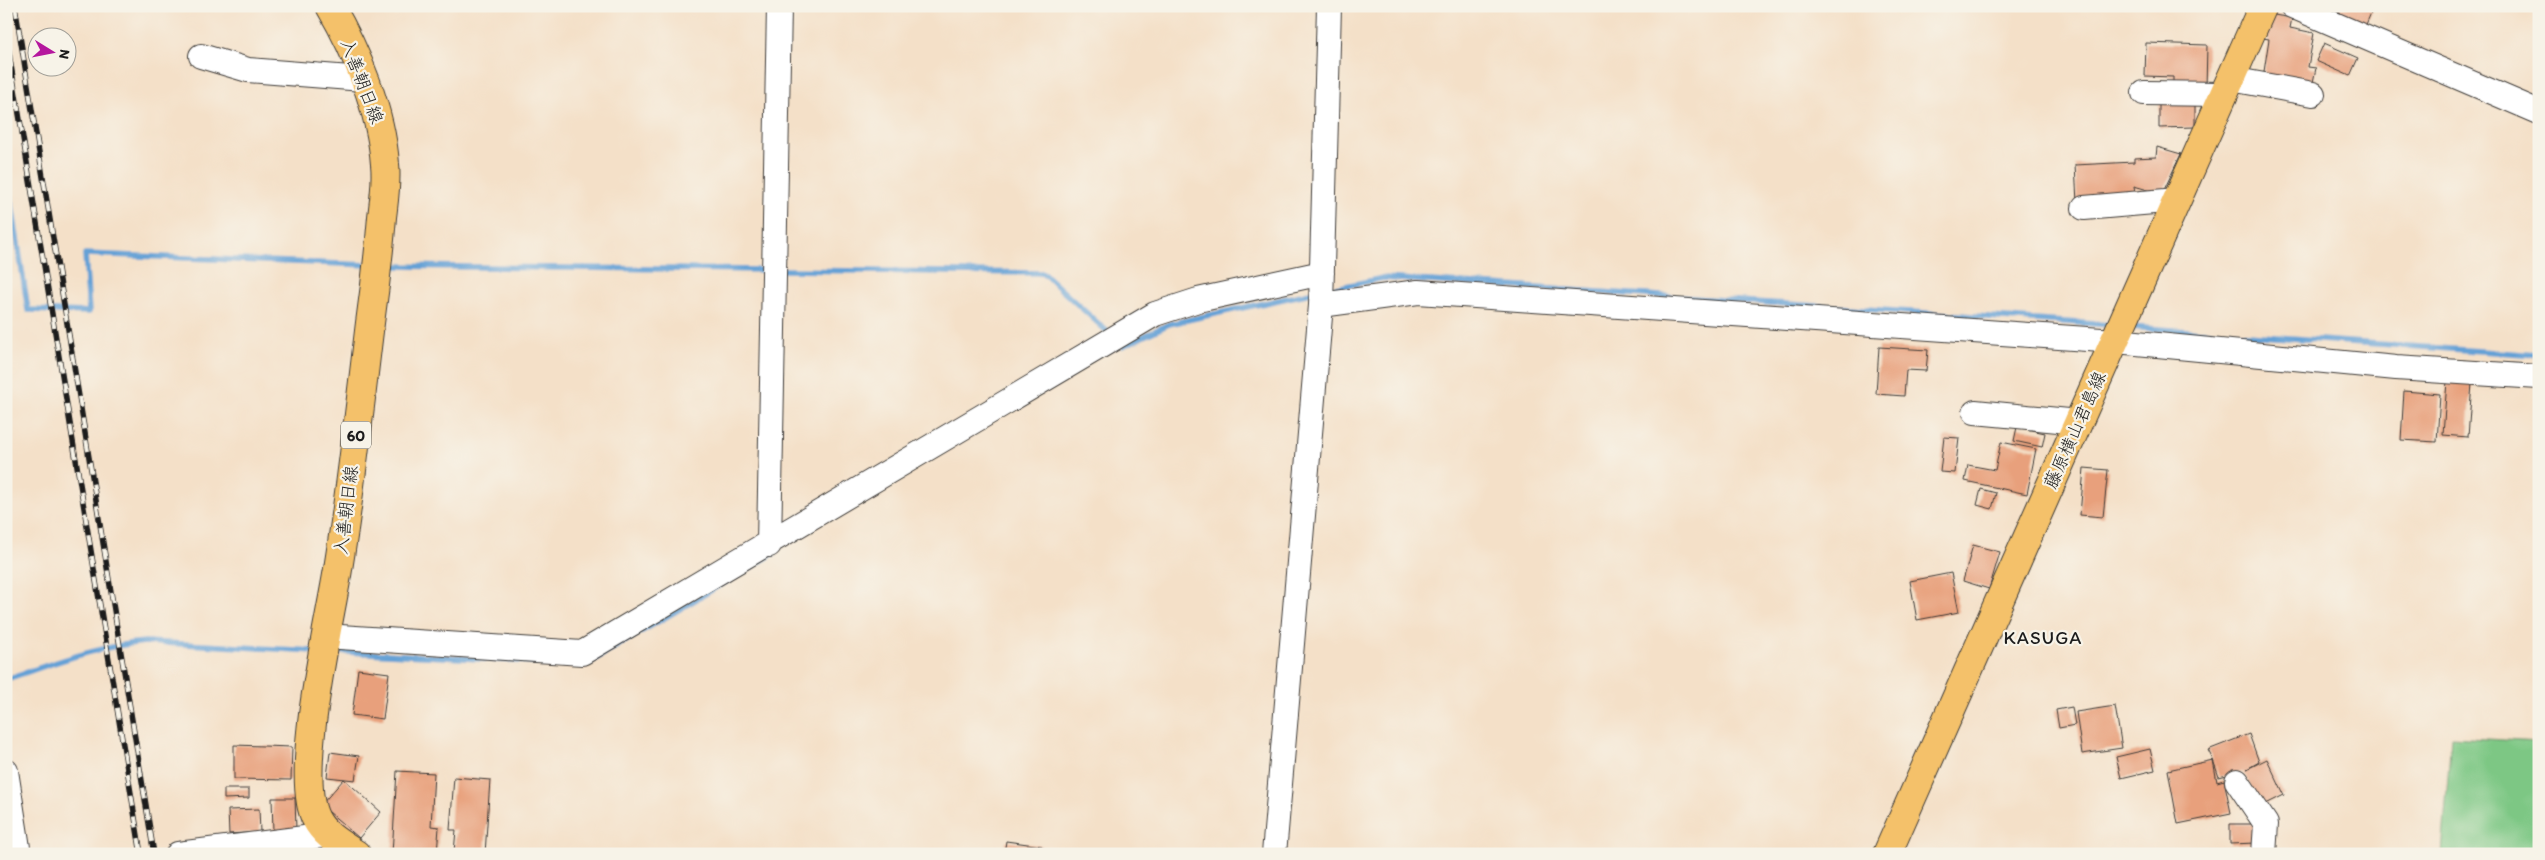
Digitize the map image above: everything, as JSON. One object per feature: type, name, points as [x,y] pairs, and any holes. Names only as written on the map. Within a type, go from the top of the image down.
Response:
[{"type":"main road","name":"入善朝日線","points":[[330,6],[340,23],[363,79],[381,132],[386,166],[378,262],[338,569],[325,636],[311,736],[309,770],[310,793],[315,819],[328,835],[356,854]]},
{"type":"main road","name":"藤原横山君島線","points":[[1887,854],[2263,6]]},
{"type":"street","points":[[768,545],[779,6]]},
{"type":"street","points":[[1274,854],[1321,305],[1329,6]]},
{"type":"street","points":[[2292,6],[2539,112]]},
{"type":"street","points":[[201,56],[248,70],[363,79]]},
{"type":"street","points":[[2144,93],[2227,87],[2314,94]]},
{"type":"street","points":[[2084,208],[2178,200]]},
{"type":"street","points":[[325,636],[582,653],[768,545],[1155,314],[1198,300],[1322,273]]},
{"type":"street","points":[[1321,305],[1418,292],[2116,341],[2396,368],[2539,377]]},
{"type":"street","points":[[1975,412],[2079,422]]},
{"type":"street","points":[[6,771],[19,854]]},
{"type":"street","points":[[2237,781],[2266,824],[2264,854]]},
{"type":"street","points":[[178,854],[328,835]]},
{"type":"green space","points":[[2451,737],[2539,742],[2539,854],[2442,854]]},
{"type":"building","points":[[2312,6],[2374,6],[2364,29]]},
{"type":"building","points":[[2268,14],[2292,18],[2290,28],[2314,33],[2308,67],[2316,68],[2312,87],[2263,78],[2269,39],[2263,38]]},
{"type":"building","points":[[2146,43],[2207,45],[2206,88],[2173,87],[2173,77],[2145,76]]},
{"type":"building","points":[[2324,43],[2358,58],[2350,76],[2316,61]]},
{"type":"building","points":[[2159,103],[2195,103],[2195,127],[2159,128]]},
{"type":"building","points":[[2157,147],[2181,154],[2162,194],[2134,186],[2136,200],[2077,203],[2075,165],[2134,162],[2134,158],[2156,157]]},
{"type":"building","points":[[1879,347],[1928,350],[1926,371],[1906,370],[1904,396],[1876,394]]},
{"type":"building","points":[[2447,381],[2472,383],[2468,437],[2443,435]]},
{"type":"building","points":[[2404,391],[2440,394],[2437,442],[2401,440]]},
{"type":"building","points":[[2017,427],[2045,433],[2042,447],[2014,441]]},
{"type":"building","points":[[1944,437],[1959,438],[1955,473],[1940,472]]},
{"type":"building","points":[[2001,442],[2036,449],[2027,494],[1965,481],[1968,465],[1995,470]]},
{"type":"building","points":[[2084,468],[2108,470],[2103,517],[2080,515]]},
{"type":"building","points":[[1981,489],[1996,493],[1992,509],[1977,505]]},
{"type":"building","points":[[1973,545],[2000,552],[1989,589],[1963,581]]},
{"type":"building","points":[[1951,573],[1959,612],[1917,620],[1910,581]]},
{"type":"building","points":[[358,669],[389,673],[383,719],[352,715]]},
{"type":"building","points":[[2115,706],[2122,748],[2082,754],[2076,712]]},
{"type":"building","points":[[2072,707],[2075,725],[2059,728],[2056,710]]},
{"type":"building","points":[[2249,734],[2259,762],[2247,769],[2267,759],[2284,795],[2260,807],[2243,771],[2219,777],[2208,750]]},
{"type":"building","points":[[234,745],[292,747],[291,780],[234,779]]},
{"type":"building","points":[[2150,749],[2155,770],[2121,778],[2116,757]]},
{"type":"building","points":[[330,752],[359,756],[355,780],[327,777]]},
{"type":"building","points":[[2213,760],[2217,782],[2224,780],[2231,813],[2178,824],[2168,770]]},
{"type":"building","points":[[397,771],[434,773],[431,826],[439,827],[437,854],[392,854]]},
{"type":"building","points":[[454,777],[490,780],[485,854],[454,852],[456,830],[450,830]]},
{"type":"building","points":[[344,779],[381,812],[359,838],[321,805]]},
{"type":"building","points":[[224,789],[249,789],[249,798],[224,799]]},
{"type":"building","points":[[272,798],[295,798],[296,830],[273,831]]},
{"type":"building","points":[[259,809],[260,832],[229,834],[228,810]]},
{"type":"building","points":[[2230,824],[2257,824],[2257,843],[2230,844]]},
{"type":"building","points":[[1006,841],[1042,846],[1041,854],[1004,854]]},
{"type":"waterway","points":[[6,197],[11,198],[28,310],[89,312],[85,254],[370,265]]},
{"type":"waterway","points":[[384,266],[770,270]]},
{"type":"waterway","points":[[779,270],[1043,273],[1111,335]]},
{"type":"waterway","points":[[1327,290],[1383,278],[2112,325]]},
{"type":"waterway","points":[[1123,346],[1169,324],[1315,292]]},
{"type":"waterway","points":[[2129,327],[2539,355]]},
{"type":"waterway","points":[[583,663],[590,662],[773,554]]},
{"type":"waterway","points":[[6,679],[110,647],[145,642],[316,651]]},
{"type":"waterway","points":[[330,651],[558,663]]},
{"type":"railway","points":[[15,6],[154,854]]},
{"type":"railway","points":[[6,35],[141,854]]},
{"type":"district","name":"KASUGA","points":[[2043,637]]}]
